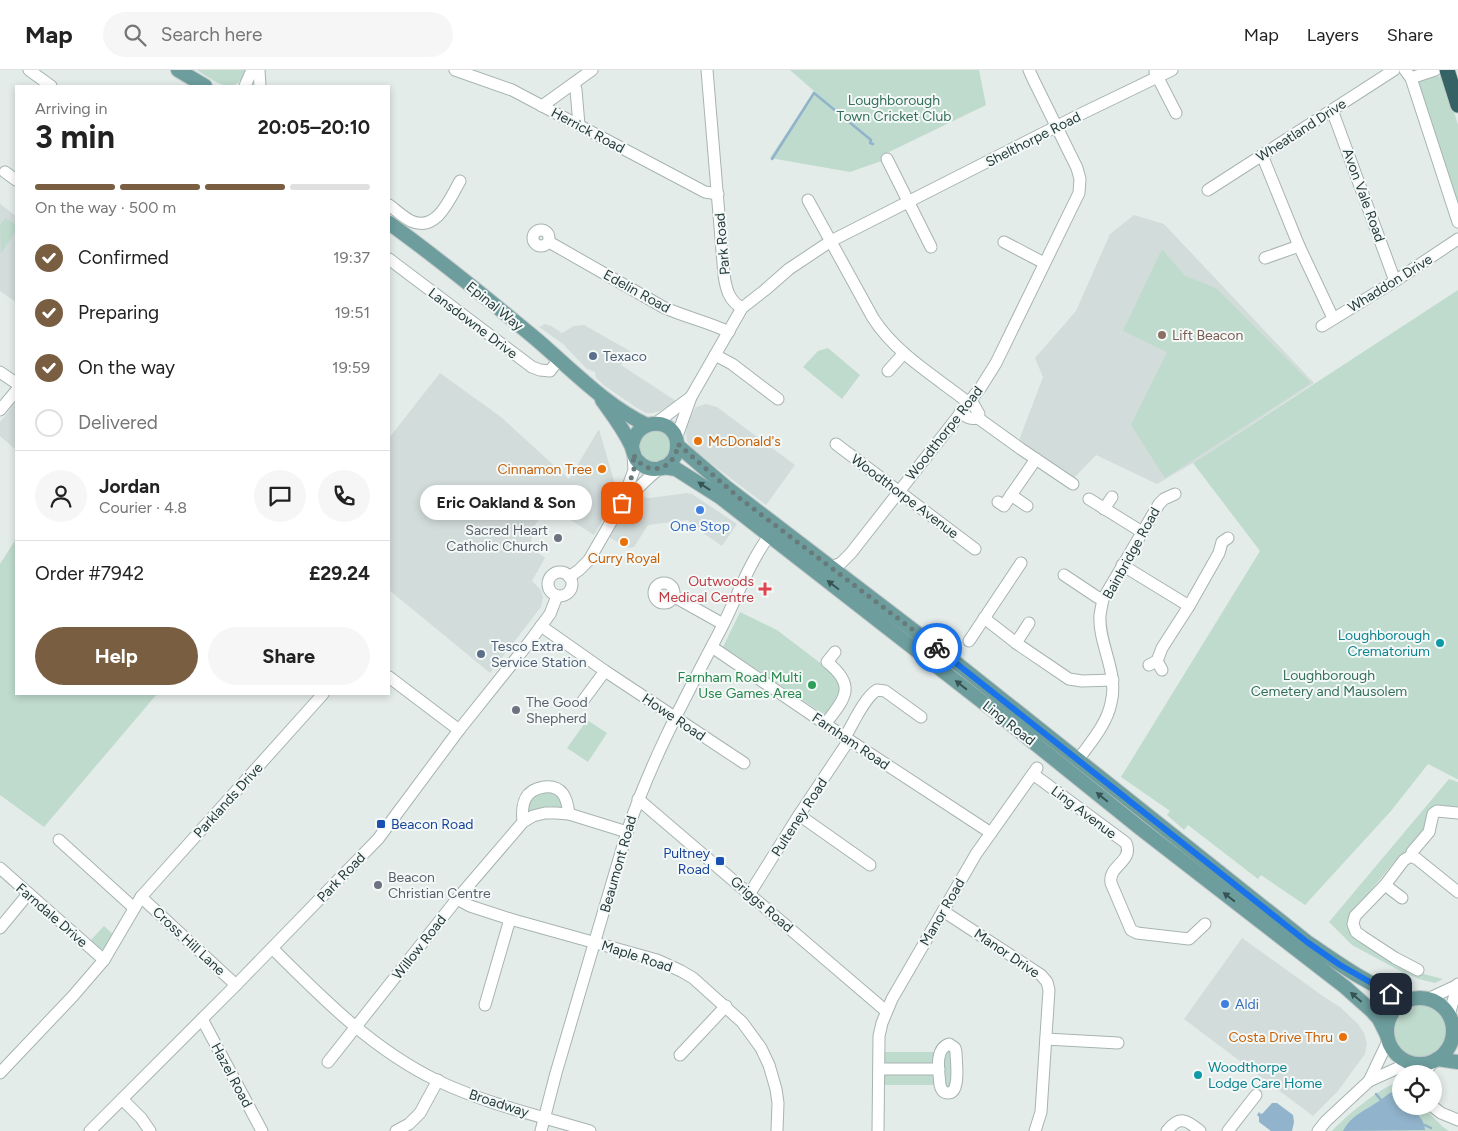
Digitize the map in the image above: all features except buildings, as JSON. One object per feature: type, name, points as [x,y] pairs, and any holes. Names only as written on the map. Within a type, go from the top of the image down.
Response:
[{"type":"highway","points":[[1447,70],[1458,105]]},
{"type":"main road","points":[[178,70],[199,84]]},
{"type":"main road","name":"Epinal Way","points":[[390,224],[424,249],[559,359],[597,393],[639,421],[652,424]]},
{"type":"main road","name":"Epinal Way","points":[[597,393],[620,425],[632,450]]},
{"type":"main road","points":[[652,424],[663,425],[669,428],[677,442],[677,452],[674,458],[669,464],[661,468],[646,467],[636,460],[632,450],[634,435],[643,426],[652,424]]},
{"type":"main road","name":"Ling Road","points":[[677,442],[733,493],[955,662],[1307,942],[1369,982],[1391,994],[1409,1000]]},
{"type":"main road","name":"Ling Road","points":[[661,468],[676,469],[720,497],[1000,715],[1140,828],[1345,987],[1379,1019],[1387,1038]]},
{"type":"main road","points":[[810,568],[831,567]]},
{"type":"main road","points":[[1409,1065],[1393,1051],[1387,1038],[1387,1027],[1391,1015],[1398,1006],[1409,1000],[1420,998],[1428,999],[1440,1006],[1449,1015],[1455,1033],[1448,1049],[1433,1065]]},
{"type":"main road","points":[[1418,1065],[1458,1062]]},
{"type":"street","points":[[29,70],[51,85]]},
{"type":"street","points":[[245,85],[252,70]]},
{"type":"street","points":[[259,70],[260,85]]},
{"type":"street","name":"Herrick Road","points":[[455,70],[502,86],[705,192],[718,194]]},
{"type":"street","points":[[542,106],[592,70]]},
{"type":"street","name":"Park Road","points":[[707,70],[726,290],[731,300],[742,308]]},
{"type":"street","name":"Woodthorpe Road","points":[[831,567],[841,563],[850,553],[970,401],[996,363],[1079,194],[1080,179],[1078,168],[1029,70]]},
{"type":"street","name":"Shelthorpe Road","points":[[742,308],[790,269],[831,241],[1057,128],[1156,73],[1172,70]]},
{"type":"street","name":"Wheatland Drive","points":[[1208,190],[1394,70]]},
{"type":"street","points":[[1435,70],[1408,74],[1458,222]]},
{"type":"street","points":[[1156,73],[1176,113]]},
{"type":"street","points":[[574,83],[579,125]]},
{"type":"street","name":"Avon Vale Road","points":[[1332,110],[1395,281]]},
{"type":"street","points":[[1262,155],[1299,246],[1333,318]]},
{"type":"street","points":[[887,158],[931,247]]},
{"type":"street","points":[[5,172],[15,179]]},
{"type":"street","points":[[390,206],[410,221],[420,224],[428,223],[441,214],[460,180]]},
{"type":"street","points":[[808,200],[882,331],[904,353],[970,401],[979,414],[978,418]]},
{"type":"street","name":"Whaddon Drive","points":[[1322,326],[1458,239]]},
{"type":"street","name":"Edelin Road","points":[[549,242],[663,307],[729,332]]},
{"type":"street","points":[[1004,242],[1044,263]]},
{"type":"street","points":[[1265,258],[1299,246]]},
{"type":"street","name":"Lansdowne Drive","points":[[390,260],[532,367],[550,371],[559,359]]},
{"type":"street","points":[[677,442],[691,397],[742,308]]},
{"type":"street","points":[[888,372],[904,353]]},
{"type":"street","points":[[715,355],[732,364],[778,399]]},
{"type":"street","points":[[0,372],[15,382]]},
{"type":"street","points":[[0,410],[15,392]]},
{"type":"street","points":[[652,424],[691,397]]},
{"type":"street","points":[[960,412],[974,420],[978,418]]},
{"type":"street","points":[[978,418],[1073,484]]},
{"type":"street","name":"Woodthorpe Avenue","points":[[836,444],[975,549]]},
{"type":"street","name":"Park Road","points":[[90,1131],[378,839],[459,730],[550,614],[557,596],[568,592],[571,585],[569,578],[589,560],[622,503],[634,470],[632,450]]},
{"type":"street","points":[[998,502],[1004,506],[1036,459]]},
{"type":"street","name":"Park Road","points":[[622,503],[636,492],[647,478],[661,468]]},
{"type":"street","name":"Bainbridge Road","points":[[1078,760],[1106,718],[1112,703],[1113,680],[1101,629],[1100,615],[1103,599],[1159,504],[1164,499],[1177,494]]},
{"type":"street","points":[[1011,495],[1027,506]]},
{"type":"street","points":[[1104,509],[1112,497]]},
{"type":"street","points":[[1089,499],[1142,532]]},
{"type":"street","name":"Beaumont Road","points":[[541,1131],[626,832],[638,799],[675,716],[724,624],[760,549],[769,536]]},
{"type":"street","points":[[1156,665],[1162,648],[1189,606],[1219,553],[1222,540]]},
{"type":"street","points":[[969,641],[1021,563]]},
{"type":"street","points":[[1122,565],[1189,606]]},
{"type":"street","points":[[557,596],[549,588],[551,576],[561,573],[569,578]]},
{"type":"street","points":[[1061,573],[1103,599]]},
{"type":"street","points":[[673,596],[724,624]]},
{"type":"street","points":[[984,618],[1016,643],[1069,679],[1082,681],[1113,680]]},
{"type":"street","points":[[1016,643],[1029,623]]},
{"type":"street","name":"Howe Road","points":[[541,626],[744,763]]},
{"type":"street","name":"Farnham Road","points":[[712,646],[847,739],[991,833]]},
{"type":"street","points":[[826,723],[842,699],[845,690],[845,684],[841,675],[823,660],[835,652]]},
{"type":"street","points":[[582,702],[604,670]]},
{"type":"street","points":[[390,678],[459,730]]},
{"type":"street","name":"Pulteney Road","points":[[750,894],[847,739],[863,706],[872,694],[877,690],[884,691],[907,713],[922,717]]},
{"type":"street","name":"Parklands Drive","points":[[0,1073],[73,996],[104,960],[141,897],[322,695]]},
{"type":"street","name":"Manor Road","points":[[878,1131],[880,1036],[886,1011],[976,854],[1035,771]]},
{"type":"street","name":"Ling Avenue","points":[[1035,771],[1126,843],[1129,849],[1128,854],[1107,877],[1129,927],[1134,932],[1189,939],[1205,924]]},
{"type":"street","points":[[522,822],[526,796],[530,791],[546,787],[555,787],[560,790],[568,806],[569,814]]},
{"type":"street","name":"Griggs Road","points":[[638,799],[886,1011]]},
{"type":"street","points":[[1418,970],[1356,932],[1353,927],[1355,916],[1404,860],[1411,856],[1412,852],[1429,832],[1433,814],[1437,811],[1458,813]]},
{"type":"street","name":"Willow Road","points":[[355,1028],[457,899],[522,822],[533,816],[545,813],[569,814],[626,832]]},
{"type":"street","points":[[799,815],[870,865]]},
{"type":"street","points":[[59,840],[134,908]]},
{"type":"street","points":[[1411,856],[1458,892]]},
{"type":"street","name":"Farndale Drive","points":[[0,868],[104,960]]},
{"type":"street","points":[[1384,885],[1402,898]]},
{"type":"street","points":[[0,928],[28,894]]},
{"type":"street","name":"Cross Hill Lane","points":[[141,897],[236,985]]},
{"type":"street","name":"Maple Road","points":[[457,899],[470,906],[510,919],[657,960],[693,978],[742,1022],[762,1048],[776,1089],[778,1103],[777,1131]]},
{"type":"street","name":"Manor Drive","points":[[943,911],[1042,975],[1047,982],[1046,1039],[1041,1112],[1035,1131]]},
{"type":"street","points":[[485,1005],[510,919]]},
{"type":"street","name":"Broadway","points":[[272,948],[355,1028],[415,1068],[466,1093],[590,1131]]},
{"type":"street","points":[[1428,999],[1458,984]]},
{"type":"street","points":[[1449,1015],[1458,984]]},
{"type":"street","points":[[680,1055],[726,1006]]},
{"type":"street","name":"Hazel Road","points":[[202,1019],[262,1131]]},
{"type":"street","points":[[328,1062],[355,1028]]},
{"type":"street","points":[[1368,1080],[1387,1038]]},
{"type":"street","points":[[1046,1039],[1118,1043]]},
{"type":"street","points":[[879,1069],[939,1069]]},
{"type":"street","points":[[1318,1131],[1368,1080],[1392,1070]]},
{"type":"street","points":[[396,1131],[410,1124],[420,1113],[438,1080]]},
{"type":"street","points":[[122,1099],[141,1118],[150,1131]]},
{"type":"street","points":[[1228,1131],[1248,1099]]},
{"type":"street","points":[[1442,1113],[1458,1120]]},
{"type":"street","points":[[1167,1131],[1174,1123],[1182,1120],[1189,1122],[1200,1131]]},
{"type":"shaded area","points":[[0,204],[15,215],[15,301],[0,291]]},
{"type":"shaded area","name":"Lift Beacon","points":[[1134,215],[1164,224],[1314,383],[1193,463],[1157,484],[1096,455],[1074,478],[1018,443],[1043,377],[1035,358],[1076,311],[1110,234]]},
{"type":"shaded area","points":[[545,324],[562,333],[574,326],[584,325],[630,351],[621,365],[676,401],[660,411],[652,413],[646,413],[637,408],[605,386],[596,378],[595,372],[587,369],[563,344],[539,327]]},
{"type":"shaded area","points":[[440,373],[501,417],[569,479],[599,429],[614,481],[620,490],[594,535],[549,506],[535,525],[531,544],[534,550],[545,558],[532,581],[541,590],[543,597],[541,607],[490,673],[390,591],[390,437]]},
{"type":"shaded area","points":[[15,403],[15,449],[0,436],[0,422]]},
{"type":"shaded area","points":[[706,404],[717,407],[795,465],[766,505],[700,455],[687,441],[688,422],[692,414],[696,407]]},
{"type":"shaded area","points":[[639,493],[646,498],[692,494],[737,524],[722,546],[692,525],[688,520],[648,525],[634,547],[628,548],[609,537]]},
{"type":"shaded area","points":[[1242,938],[1340,1007],[1358,1024],[1364,1033],[1367,1043],[1365,1054],[1338,1091],[1313,1116],[1184,1019]]},
{"type":"green space","points":[[197,70],[246,70],[242,79],[234,85],[224,85],[210,79]]},
{"type":"green space","name":"Loughborough Town Cricket Club","points":[[790,70],[979,70],[986,105],[887,153],[887,159],[850,172],[770,158],[814,91]]},
{"type":"green space","points":[[1432,75],[1441,77],[1445,81],[1458,125],[1458,215],[1418,85],[1420,81]]},
{"type":"green space","points":[[5,218],[15,224],[15,232],[1,253],[0,225]]},
{"type":"green space","points":[[1162,249],[1185,276],[1216,288],[1311,383],[1165,478],[1131,425],[1167,352],[1123,331]]},
{"type":"green space","name":"Loughborough Cemetery and Mausolem","points":[[1458,290],[1458,779],[1428,764],[1391,811],[1305,905],[1261,875],[1258,879],[1188,825],[1184,830],[1167,815],[1170,811],[1121,777],[1260,551],[1193,463]]},
{"type":"green space","points":[[828,348],[860,375],[842,399],[803,367],[818,351]]},
{"type":"green space","points":[[655,430],[667,434],[671,446],[667,458],[655,462],[643,458],[639,446],[643,434]]},
{"type":"green space","points":[[15,541],[15,695],[156,695],[44,827],[0,795],[0,564]]},
{"type":"green space","points":[[740,612],[777,630],[836,675],[841,683],[839,697],[826,714],[723,647]]},
{"type":"green space","points":[[587,720],[607,733],[588,762],[567,748]]},
{"type":"green space","points":[[1449,779],[1458,782],[1458,807],[1435,807],[1422,841],[1394,862],[1359,905],[1353,924],[1424,974],[1443,979],[1435,983],[1402,972],[1352,945],[1329,922]]},
{"type":"green space","points":[[555,787],[569,814],[550,806],[522,815],[526,796]]},
{"type":"green space","points":[[104,926],[114,935],[105,949],[100,949],[90,941]]},
{"type":"green space","points":[[1420,998],[1433,1001],[1443,1008],[1450,1018],[1453,1031],[1450,1044],[1443,1054],[1433,1061],[1420,1064],[1407,1061],[1397,1054],[1390,1044],[1387,1031],[1390,1018],[1397,1008],[1407,1001]]},
{"type":"green space","points":[[952,1045],[955,1090],[939,1085],[879,1085],[879,1052],[939,1052]]},
{"type":"green space","points":[[1392,1084],[1392,1115],[1431,1115],[1449,1131],[1332,1131],[1362,1104]]},
{"type":"water","points":[[1392,1092],[1392,1115],[1418,1115],[1424,1123],[1425,1130],[1343,1131],[1354,1117]]},
{"type":"water","points":[[1272,1103],[1277,1103],[1293,1115],[1292,1131],[1271,1131],[1259,1122],[1257,1115],[1259,1112],[1263,1113]]},
{"type":"waterway","points":[[772,159],[814,93],[871,140],[870,143],[873,144]]},
{"type":"waterway","points":[[1376,1094],[1381,1100]]},
{"type":"waterway","points":[[1425,1125],[1431,1128]]},
{"type":"way so far","points":[[622,503],[634,470],[633,454],[640,464],[652,469],[659,469],[669,464],[674,458],[678,444],[700,466],[738,497],[937,648]]},
{"type":"place","name":"Lift Beacon","points":[[1162,335]]},
{"type":"place","name":"Texaco","points":[[593,356]]},
{"type":"place","name":"McDonald's","points":[[698,441]]},
{"type":"place","name":"Cinnamon Tree","points":[[602,469]]},
{"type":"place","name":"Eric Oakland & Son","points":[[622,503]]},
{"type":"place","name":"One Stop","points":[[700,510]]},
{"type":"place","name":"Sacred Heart Catholic Church","points":[[558,538]]},
{"type":"place","name":"Curry Royal","points":[[624,542]]},
{"type":"place","name":"Outwoods Medical Centre","points":[[765,589]]},
{"type":"place","name":"Loughborough Crematorium","points":[[1440,643]]},
{"type":"place","name":"Tesco Extra Service Station","points":[[481,654]]},
{"type":"place","name":"Farnham Road Multi Use Games Area","points":[[812,685]]},
{"type":"place","name":"The Good Shepherd","points":[[516,710]]},
{"type":"place","name":"Beacon Road","points":[[381,824]]},
{"type":"place","name":"Pultney Road","points":[[720,861]]},
{"type":"place","name":"Beacon Christian Centre","points":[[378,885]]},
{"type":"place","name":"Aldi","points":[[1225,1004]]},
{"type":"place","name":"Costa Drive Thru","points":[[1343,1037]]},
{"type":"place","name":"Woodthorpe Lodge Care Home","points":[[1198,1075]]},
{"type":"route","points":[[937,648],[1307,942],[1340,965],[1391,994]]}]
